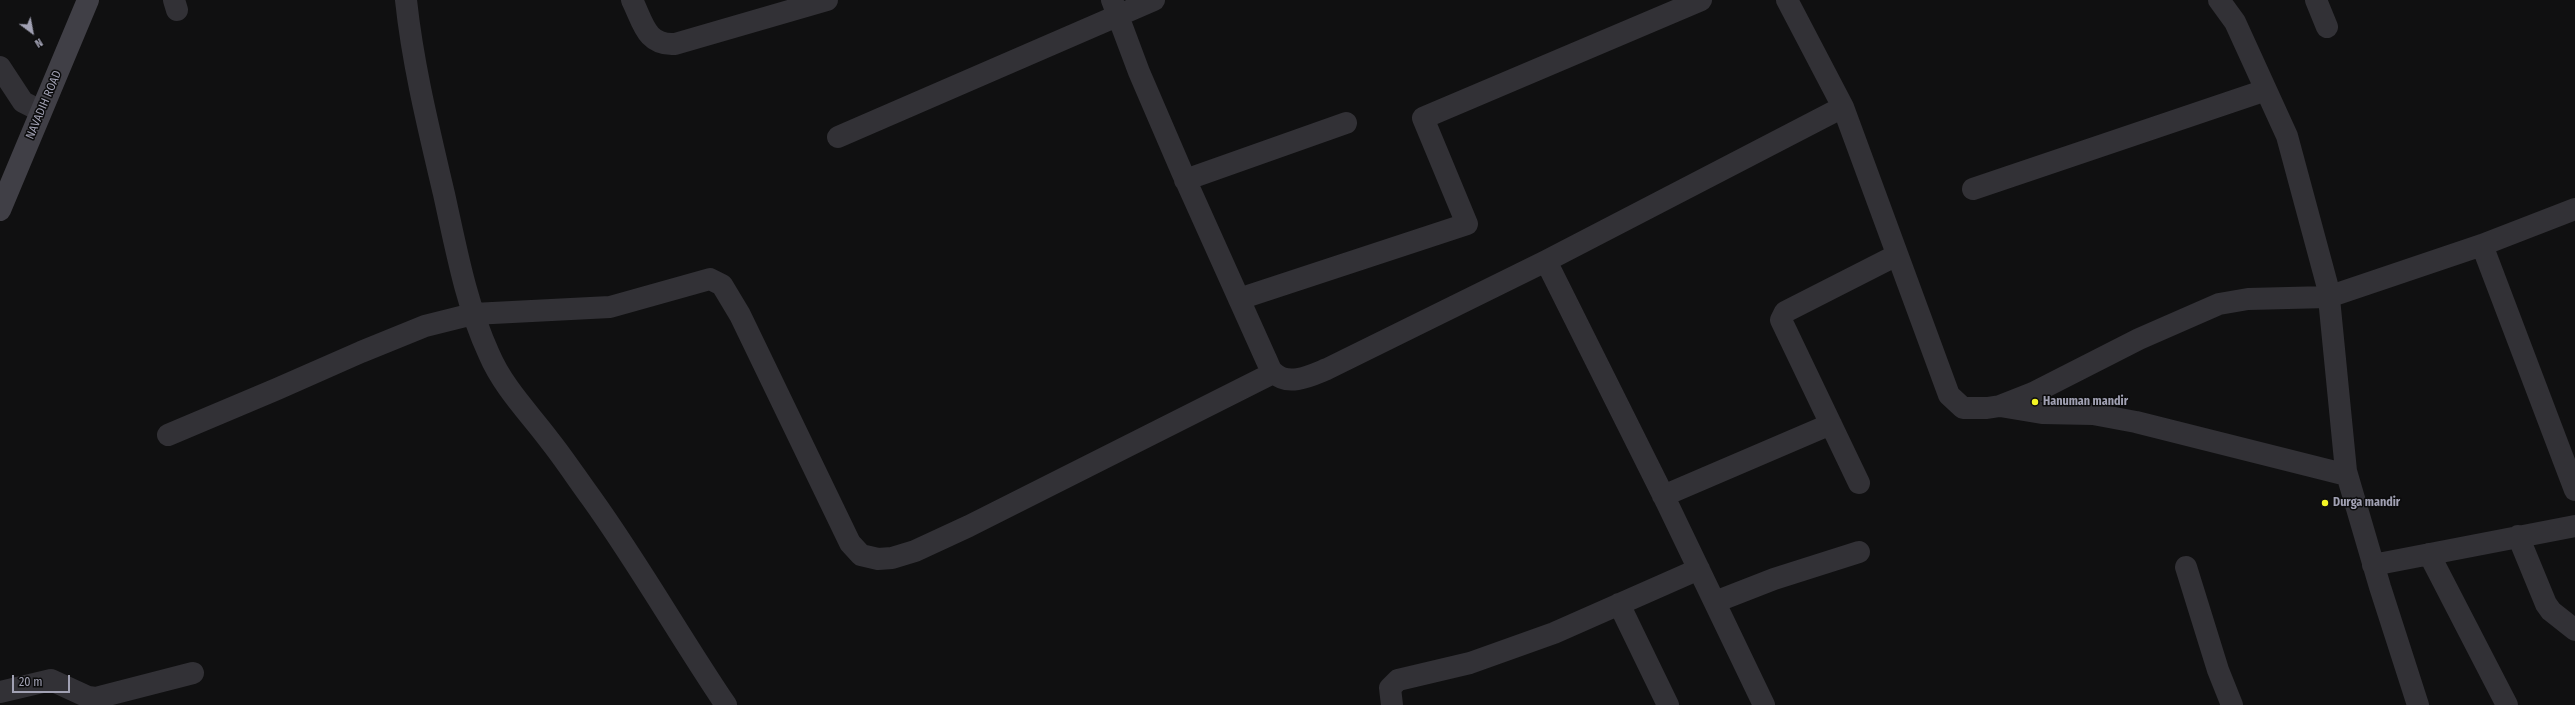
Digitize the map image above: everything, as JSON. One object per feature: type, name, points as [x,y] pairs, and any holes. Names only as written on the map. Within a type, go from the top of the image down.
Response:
[{"type":"main road","name":"NAVADIH ROAD","points":[[0,210],[88,0]]},
{"type":"street","points":[[406,0],[410,32],[425,110],[473,314],[489,355],[503,381],[551,442],[633,557],[684,643],[726,705]]},
{"type":"street","points":[[632,0],[649,34],[655,41],[664,44],[682,42],[827,0]]},
{"type":"street","points":[[838,137],[1115,8],[1154,0]]},
{"type":"street","points":[[1239,298],[1467,224],[1423,118],[1701,0]]},
{"type":"street","points":[[1787,0],[1843,107],[1949,395],[1963,408],[1987,408],[2000,406],[2033,393],[2189,316],[2219,304],[2248,299],[2328,296],[2482,245],[2575,209]]},
{"type":"street","points":[[2220,0],[2235,22],[2287,136],[2328,288],[2347,475],[2373,565],[2418,705]]},
{"type":"street","points":[[2316,0],[2327,26]]},
{"type":"street","points":[[1115,8],[1139,72],[1185,180],[1239,298],[1274,373],[1288,379],[1303,378],[1328,369],[1546,262],[1843,107]]},
{"type":"street","points":[[0,67],[23,102],[42,111]]},
{"type":"street","points":[[1973,189],[2266,90]]},
{"type":"street","points":[[1185,180],[1346,122]]},
{"type":"street","points":[[2482,245],[2575,490]]},
{"type":"street","points":[[1859,483],[1782,324],[1782,315],[1897,255]]},
{"type":"street","points":[[1546,262],[1664,496],[1764,705]]},
{"type":"street","points":[[168,435],[396,337],[473,314],[610,307],[710,279],[722,285],[740,315],[850,543],[861,555],[878,559],[892,558],[915,551],[969,526],[1274,373]]},
{"type":"street","points":[[2000,406],[2042,413],[2093,414],[2136,422],[2347,475]]},
{"type":"street","points":[[1664,496],[1831,424]]},
{"type":"street","points":[[2373,565],[2575,526]]},
{"type":"street","points":[[2518,536],[2546,604],[2551,611],[2575,630]]},
{"type":"street","points":[[1715,602],[1774,579],[1859,552]]},
{"type":"street","points":[[2429,554],[2507,705]]},
{"type":"street","points":[[2186,567],[2218,670],[2232,705]]},
{"type":"street","points":[[1392,705],[1390,688],[1398,680],[1470,663],[1554,633],[1698,569]]},
{"type":"street","points":[[1618,604],[1668,705]]},
{"type":"street","points":[[0,692],[51,680],[88,697],[96,698],[193,673]]},
{"type":"place","name":"Hanuman mandir","points":[[2035,402]]},
{"type":"place","name":"Durga mandir","points":[[2325,503]]}]
